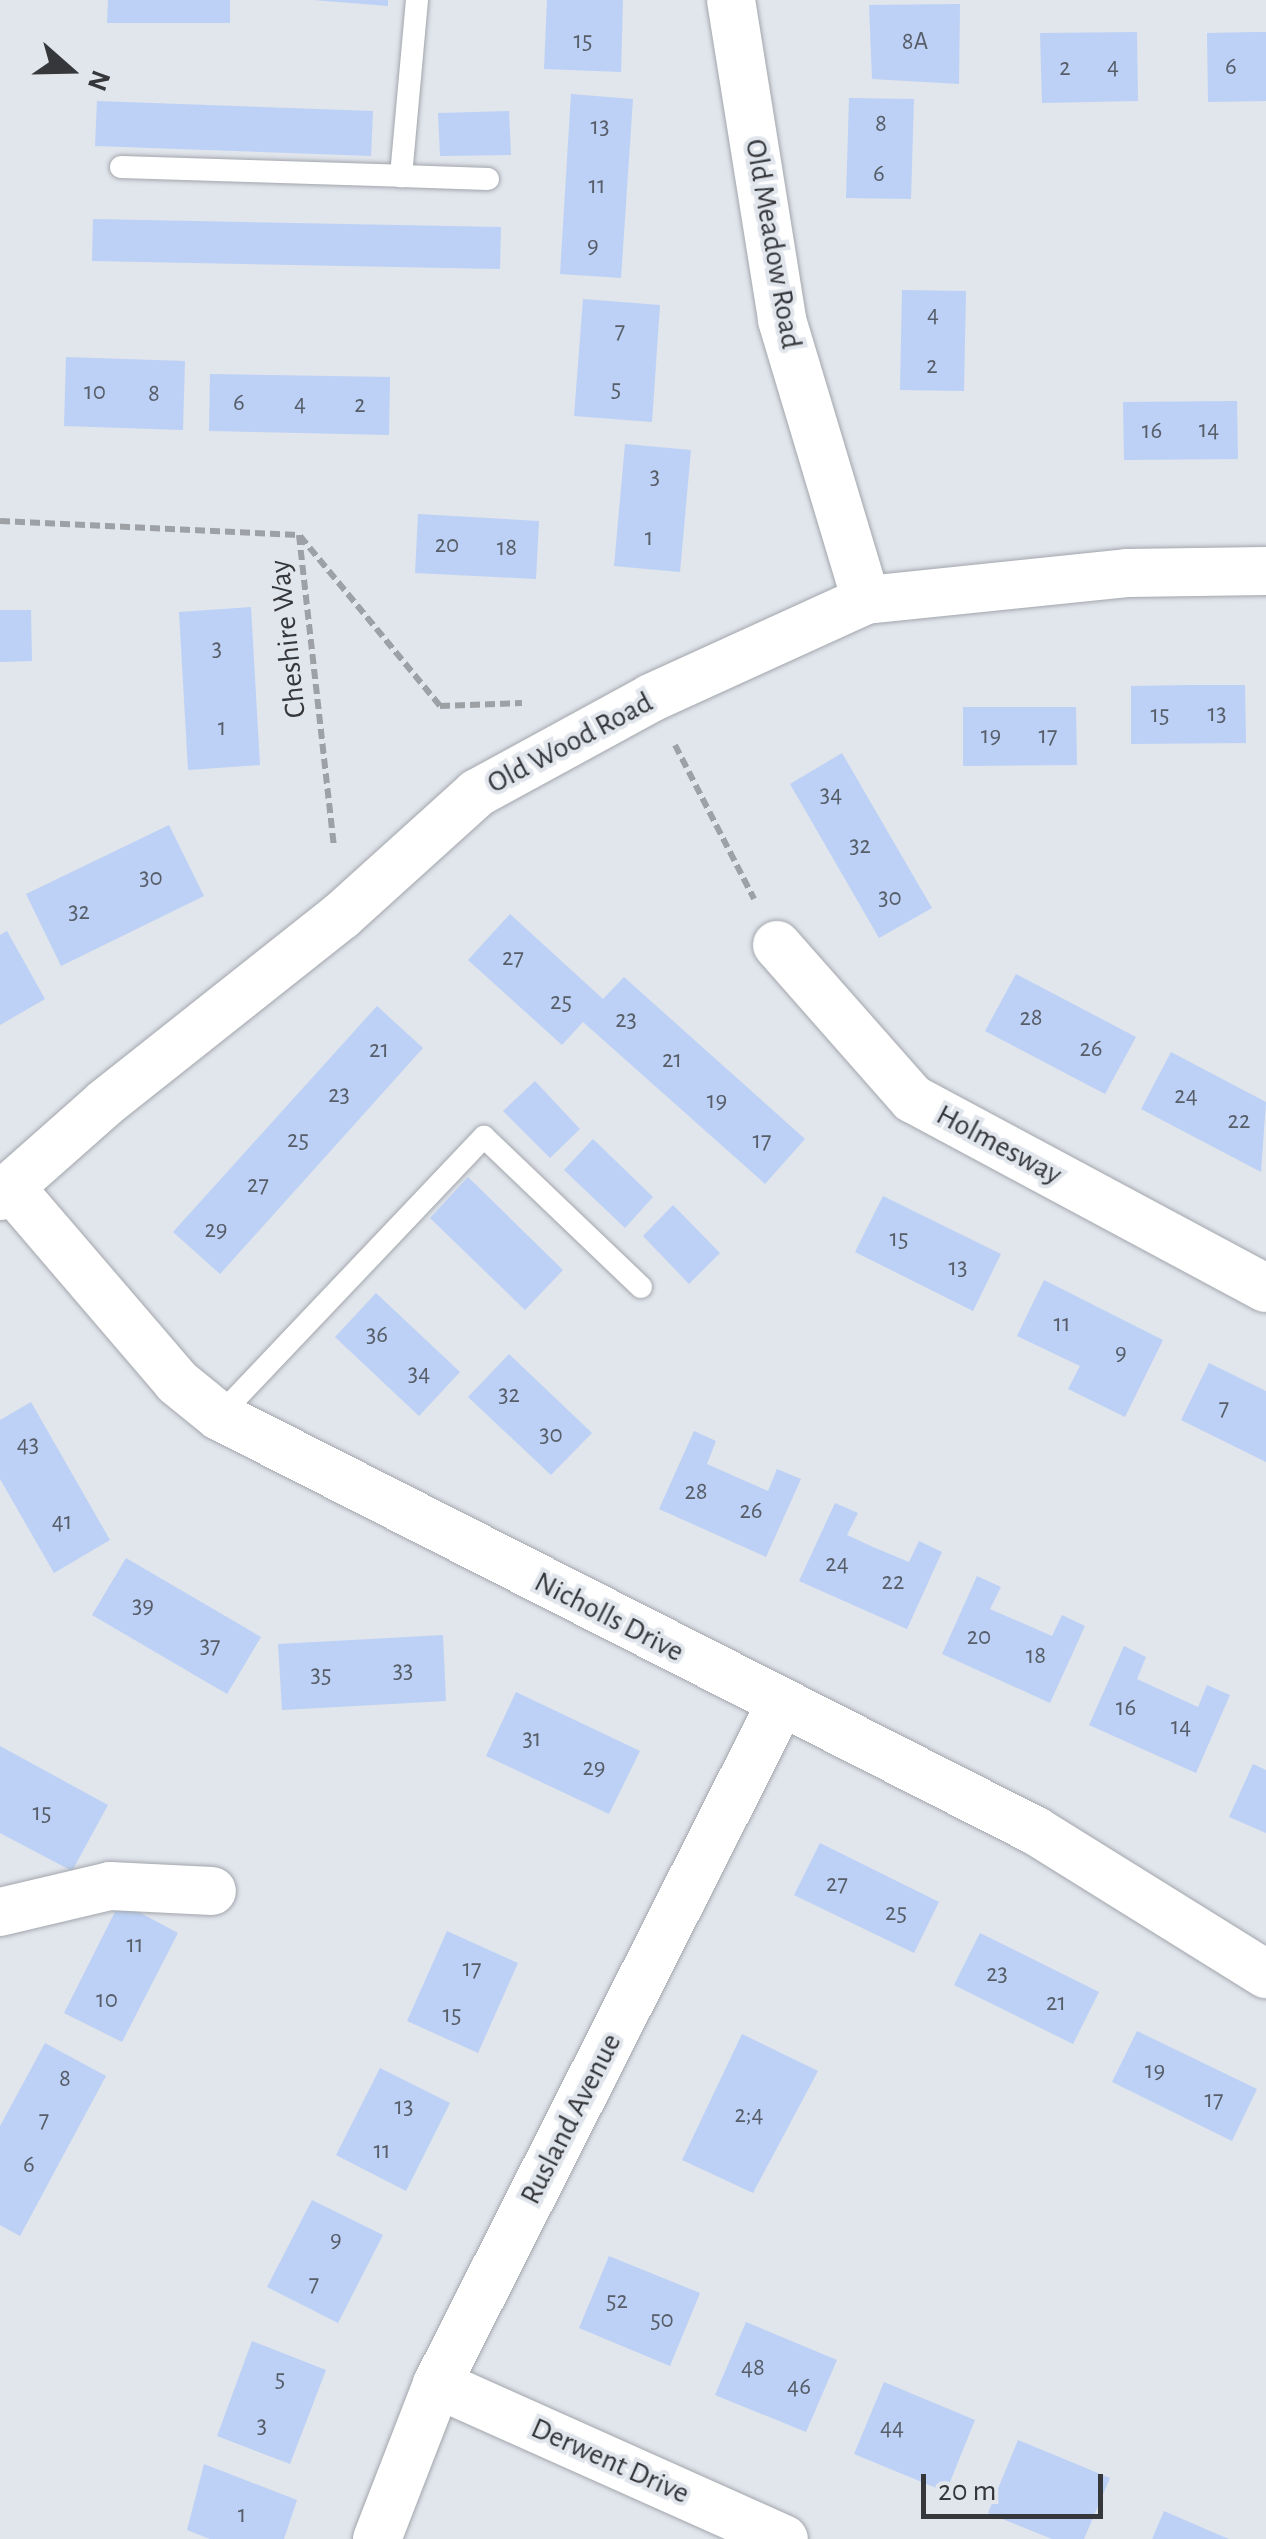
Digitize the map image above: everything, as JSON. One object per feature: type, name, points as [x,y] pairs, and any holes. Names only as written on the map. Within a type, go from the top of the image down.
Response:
[{"type":"street","name":"Old Meadow Road","points":[[731,0],[782,320],[866,600]]},
{"type":"street","name":"Old Wood Road","points":[[6,1192],[105,1103],[342,916],[477,793],[570,746],[651,698],[866,600],[1127,572],[1266,571]]},
{"type":"street","name":"Holmesway","points":[[777,944],[913,1099],[1266,1288]]},
{"type":"street","name":"Nicholls Drive","points":[[6,1192],[178,1382],[219,1416],[780,1705],[1036,1830],[1266,1974]]},
{"type":"street","name":"Rusland Avenue","points":[[377,2539],[437,2384],[780,1705]]},
{"type":"street","points":[[0,1912],[110,1886],[212,1891]]},
{"type":"street","name":"Derwent Drive","points":[[437,2384],[784,2539]]},
{"type":"lane","points":[[401,176],[417,0]]},
{"type":"lane","points":[[121,167],[488,179]]},
{"type":"lane","points":[[219,1416],[484,1137],[641,1287]]},
{"type":"path","name":"Cheshire Way","points":[[0,521],[300,535],[342,916]]},
{"type":"path","points":[[300,535],[440,706],[529,703],[570,746]]},
{"type":"path","points":[[651,698],[777,944]]},
{"type":"building","points":[[108,0],[230,0],[230,23],[107,23]]},
{"type":"building","points":[[313,0],[388,0],[388,6]]},
{"type":"building","points":[[547,0],[623,0],[621,72],[544,69]]},
{"type":"building","points":[[960,4],[959,84],[872,79],[869,5]]},
{"type":"building","points":[[1137,32],[1138,101],[1042,103],[1040,33]]},
{"type":"building","points":[[1266,32],[1266,101],[1208,102],[1207,33]]},
{"type":"building","points":[[571,94],[633,99],[621,278],[560,274]]},
{"type":"building","points":[[849,98],[914,99],[911,199],[846,198]]},
{"type":"building","points":[[97,101],[373,111],[371,156],[95,146]]},
{"type":"building","points":[[509,111],[511,155],[440,156],[438,113]]},
{"type":"building","points":[[93,219],[501,227],[500,269],[92,261]]},
{"type":"building","points":[[902,290],[966,291],[964,391],[900,390]]},
{"type":"building","points":[[583,299],[660,305],[652,422],[574,416]]},
{"type":"building","points":[[66,357],[185,361],[183,430],[64,426]]},
{"type":"building","points":[[210,374],[390,377],[389,435],[209,431]]},
{"type":"building","points":[[1237,401],[1238,459],[1124,460],[1123,402]]},
{"type":"building","points":[[625,444],[691,450],[680,572],[614,566]]},
{"type":"building","points":[[418,514],[539,521],[536,579],[415,573]]},
{"type":"building","points":[[251,607],[260,765],[188,770],[179,612]]},
{"type":"building","points":[[0,610],[31,610],[32,661],[0,662]]},
{"type":"building","points":[[1245,685],[1246,743],[1131,744],[1131,686]]},
{"type":"building","points":[[963,707],[1076,707],[1077,765],[963,766]]},
{"type":"building","points":[[842,753],[932,908],[879,938],[790,784]]},
{"type":"building","points":[[169,825],[204,896],[61,966],[26,894]]},
{"type":"building","points":[[510,914],[603,999],[624,977],[805,1139],[765,1184],[583,1022],[562,1045],[468,960]]},
{"type":"building","points":[[7,931],[45,999],[0,1025],[0,935]]},
{"type":"building","points":[[1016,974],[1136,1037],[1105,1094],[985,1031]]},
{"type":"building","points":[[377,1006],[423,1048],[220,1274],[173,1232]]},
{"type":"building","points":[[1171,1052],[1266,1102],[1261,1172],[1141,1109]]},
{"type":"building","points":[[535,1081],[580,1129],[550,1158],[503,1111]]},
{"type":"building","points":[[593,1139],[653,1197],[625,1228],[564,1170]]},
{"type":"building","points":[[468,1177],[563,1270],[525,1310],[430,1218]]},
{"type":"building","points":[[883,1196],[1001,1254],[973,1311],[855,1252]]},
{"type":"building","points":[[673,1205],[720,1253],[689,1284],[643,1236]]},
{"type":"building","points":[[1044,1280],[1163,1340],[1125,1417],[1068,1389],[1080,1366],[1017,1336]]},
{"type":"building","points":[[376,1293],[460,1372],[419,1416],[335,1337]]},
{"type":"building","points":[[509,1354],[592,1433],[551,1475],[468,1397]]},
{"type":"building","points":[[1209,1363],[1266,1391],[1266,1462],[1181,1420]]},
{"type":"building","points":[[31,1402],[110,1540],[54,1573],[0,1479],[0,1420]]},
{"type":"building","points":[[694,1431],[716,1441],[707,1464],[768,1491],[777,1469],[801,1479],[766,1557],[659,1509]]},
{"type":"building","points":[[835,1503],[858,1513],[847,1535],[873,1547],[909,1562],[919,1541],[942,1552],[907,1629],[799,1581]]},
{"type":"building","points":[[126,1558],[261,1637],[227,1694],[92,1615]]},
{"type":"building","points":[[977,1576],[1001,1587],[990,1609],[1052,1636],[1062,1615],[1085,1626],[1050,1703],[942,1654]]},
{"type":"building","points":[[443,1635],[446,1701],[282,1710],[278,1644]]},
{"type":"building","points":[[1124,1646],[1146,1657],[1137,1679],[1198,1707],[1207,1685],[1230,1695],[1196,1773],[1089,1725]]},
{"type":"building","points":[[516,1692],[640,1751],[609,1814],[486,1756]]},
{"type":"building","points":[[0,1746],[108,1805],[72,1871],[0,1833]]},
{"type":"building","points":[[1253,1764],[1266,1770],[1266,1833],[1229,1817]]},
{"type":"building","points":[[820,1843],[939,1902],[914,1953],[794,1895]]},
{"type":"building","points":[[120,1902],[178,1933],[122,2042],[64,2013]]},
{"type":"building","points":[[447,1931],[518,1963],[478,2053],[407,2021]]},
{"type":"building","points":[[980,1933],[1099,1992],[1073,2044],[954,1985]]},
{"type":"building","points":[[1137,2031],[1257,2089],[1232,2141],[1112,2082]]},
{"type":"building","points":[[742,2034],[818,2071],[753,2193],[682,2160]]},
{"type":"building","points":[[45,2043],[106,2076],[20,2236],[0,2225],[0,2126]]},
{"type":"building","points":[[380,2068],[450,2103],[406,2191],[336,2155]]},
{"type":"building","points":[[312,2200],[383,2235],[338,2323],[267,2287]]},
{"type":"building","points":[[609,2256],[700,2293],[670,2366],[579,2328]]},
{"type":"building","points":[[746,2322],[837,2360],[806,2432],[715,2395]]},
{"type":"building","points":[[252,2341],[326,2370],[290,2464],[217,2436]]},
{"type":"building","points":[[884,2382],[975,2420],[946,2492],[854,2454]]},
{"type":"building","points":[[1018,2440],[1110,2478],[1084,2539],[1052,2539],[988,2513]]},
{"type":"building","points":[[204,2464],[297,2500],[284,2539],[210,2539],[187,2530]]},
{"type":"building","points":[[1164,2511],[1210,2531],[1229,2539],[1152,2539]]}]
